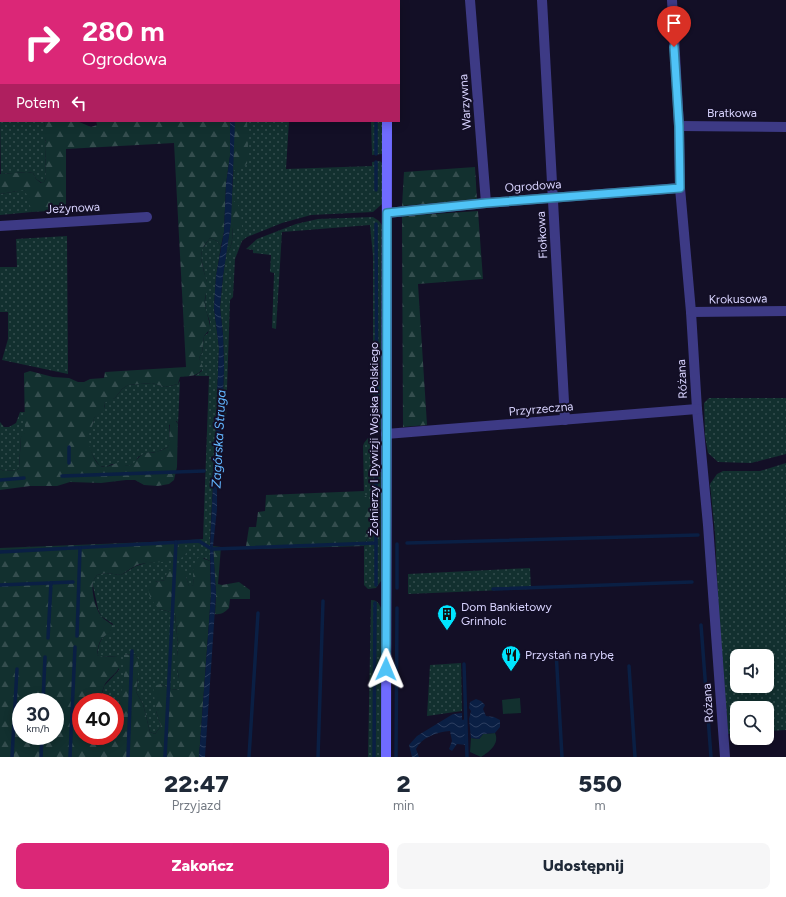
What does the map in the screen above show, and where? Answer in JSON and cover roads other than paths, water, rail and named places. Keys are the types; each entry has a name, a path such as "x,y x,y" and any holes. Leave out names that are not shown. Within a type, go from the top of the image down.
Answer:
{"street":[{"name":"Warzywna","path":"470,0 486,203"},
{"name":"Fiołkowa","path":"542,0 565,420"},
{"name":"Różana","path":"672,0 679,126 680,188 692,312 697,409 708,525 725,757"},
{"name":"Żołnierzy I Dywizji Wojska Polskiego","path":"386,757 387,122"},
{"name":"Bratkowa","path":"679,126 786,127"},
{"name":"Ogrodowa","path":"387,213 486,203 680,188"},
{"name":"Jeżynowa","path":"0,226 147,217"},
{"name":"Krokusowa","path":"692,312 786,311"},
{"name":"Przyrzeczna","path":"386,434 697,409"}],"water":[{"name":"Zagórska Struga","path":"230,122 235,122 231,222 220,307 223,335 224,424 220,435 218,451 220,469 217,481 217,509 213,546 216,594 205,757 199,757 211,595 210,548 213,484 216,466 214,450 215,435 218,423 217,397 219,348 214,308 216,276 224,232 226,184 230,156"},
{"path":"476,699 485,705 483,709 486,716 494,717 500,720 500,727 495,733 483,734 479,739 471,738 469,719 471,711 469,708 470,702"},
{"path":"462,713 462,720 466,719 466,745 457,744 452,751 449,749 452,741 450,731 440,733 430,736 422,741 416,749 419,757 412,757 409,745 417,736 453,714"}],"waterway":[{"path":"376,122 376,154"},
{"path":"376,162 376,190"},
{"path":"376,224 377,426"},
{"path":"376,439 376,585"},
{"path":"69,447 69,463"},
{"name":"Zagórska Struga","path":"62,476 204,471"},
{"path":"0,480 24,478"},
{"path":"407,543 698,535"},
{"path":"0,552 199,541 210,548"},
{"path":"165,757 176,542"},
{"path":"213,549 376,543"},
{"path":"397,544 397,588"},
{"path":"77,636 80,548"},
{"path":"0,585 73,582"},
{"path":"493,589 692,582"},
{"path":"48,638 51,583"},
{"path":"318,757 323,601"},
{"path":"374,757 375,603"},
{"path":"396,757 397,608"},
{"path":"249,757 258,613"},
{"path":"701,625 711,757"},
{"path":"70,757 75,647"},
{"path":"128,757 132,651"},
{"path":"556,651 562,757"},
{"path":"43,693 45,657"},
{"path":"464,664 467,757"},
{"path":"629,666 635,757"},
{"path":"12,757 17,669"},
{"path":"41,757 42,745"}],"place":[{"name":"Dom Bankietowy Grinholc","path":"447,631"},
{"name":"Przystań na rybę","path":"511,672"}]}
